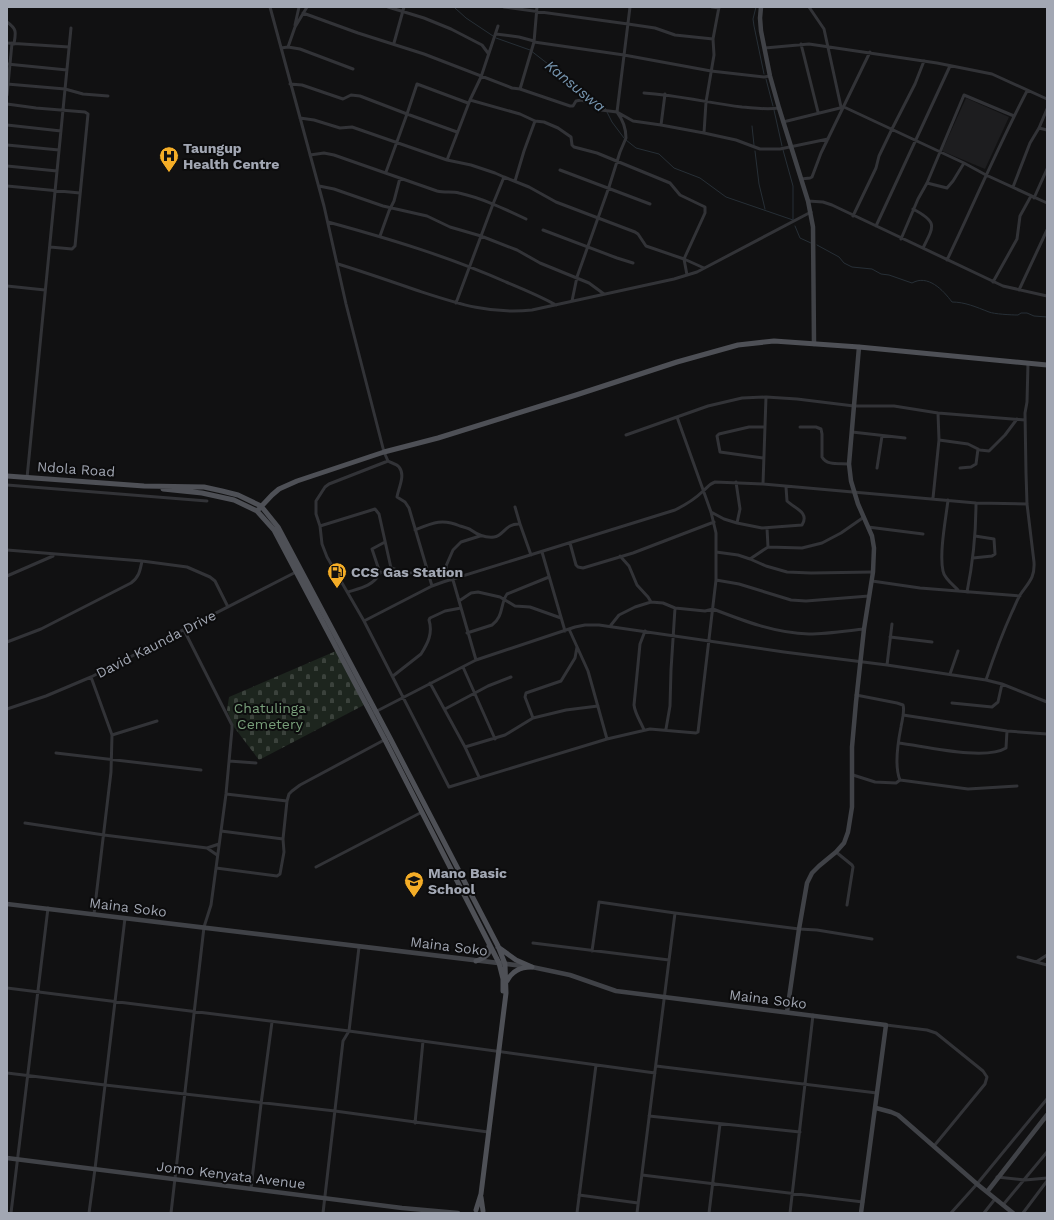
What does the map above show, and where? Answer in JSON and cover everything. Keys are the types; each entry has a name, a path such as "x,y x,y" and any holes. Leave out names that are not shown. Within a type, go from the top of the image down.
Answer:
{"main road":[{"path":"505,1003 503,980 499,963 422,812 374,713 298,570 274,530 259,509 272,495 288,485 384,452 438,438 677,362 738,345 774,341 859,347 1047,365"},
{"name":"Ndola Road","path":"7,476 144,486 202,493 226,497 259,509"},
{"path":"387,739 426,808 498,946 505,964 507,982 505,1003 481,1194 475,1212"},
{"path":"476,960 483,958 488,954 490,950 489,946"},
{"path":"498,946 516,960 532,967"},
{"path":"507,982 509,977 517,970 532,967"},
{"path":"475,1212 480,1210 484,1212 481,1194"}],"street":[{"path":"270,7 319,186 346,304 384,452 388,461 401,469 402,474 398,497 405,502 409,508 432,586"},
{"path":"288,47 295,27 299,7"},
{"path":"295,27 307,7"},
{"path":"388,7 424,18 451,29 482,45 488,53"},
{"path":"394,44 404,7"},
{"path":"504,7 656,28 675,35 713,39"},
{"path":"520,89 534,42 537,7"},
{"path":"572,301 577,277 609,187 616,161 626,138 624,123 617,112 630,7"},
{"path":"704,133 706,102 714,55 713,39 719,8 712,7"},
{"path":"761,7 760,18 770,76 811,212 814,237 814,344"},
{"path":"809,7 824,29 842,107"},
{"path":"303,13 394,44 512,88 520,89 572,106 577,100 581,100 592,103 607,111 617,112 633,121 736,140 760,149 780,149 828,139"},
{"path":"7,22 16,32 8,64 7,95"},
{"path":"447,160 469,101 481,76 498,26"},
{"path":"28,478 70,28"},
{"path":"495,36 519,37 534,42 711,71 764,77 770,76"},
{"path":"7,42 69,47"},
{"path":"765,48 801,44 870,52 924,61 992,74 1047,99"},
{"path":"801,44 818,112"},
{"path":"281,48 288,47 300,49 353,69"},
{"path":"801,179 811,178 842,107 870,52"},
{"path":"853,216 876,168 892,129 915,84 924,61"},
{"path":"8,64 67,70"},
{"path":"876,226 950,66"},
{"path":"7,84 65,89 108,96"},
{"path":"290,84 302,85 343,99 351,95 360,96 457,132"},
{"path":"386,172 417,84 469,101 520,114 535,121 544,122 571,137 572,145 574,147 597,153 670,183 680,195 705,208 705,213 684,259 686,275"},
{"path":"947,260 1027,91"},
{"path":"644,93 664,94 763,110 779,108"},
{"path":"661,125 664,94"},
{"path":"901,239 913,209 927,183 964,95 1014,116"},
{"path":"7,104 85,112 88,114 74,248 50,246"},
{"path":"784,122 842,107 964,163 1047,204"},
{"path":"1013,187 1030,143 1047,110"},
{"path":"300,118 314,120 340,128 352,127 447,160 470,165 515,181 547,198 635,232 646,246 684,259 704,268"},
{"path":"624,123 626,119 630,119"},
{"path":"515,181 535,121"},
{"path":"7,125 61,131"},
{"path":"1039,128 1047,130"},
{"path":"7,145 59,150"},
{"path":"310,155 324,153 334,155 437,191 458,192 492,204 526,219"},
{"path":"927,183 947,188 964,163"},
{"path":"7,166 57,171"},
{"path":"993,282 1017,239 1020,216 1033,197 1047,169"},
{"path":"560,170 609,187 650,204"},
{"path":"456,303 492,204 504,177"},
{"path":"380,236 394,201 400,178"},
{"path":"7,186 80,193"},
{"path":"319,186 357,196 376,204 427,216 450,227 481,236 517,250 540,263 577,277 589,283 604,294"},
{"path":"808,201 827,204 993,282 1006,287 1047,296"},
{"path":"913,209 923,214 932,223 931,231 923,248"},
{"path":"338,264 456,303 509,312 532,310 674,279 686,275 704,268 811,212"},
{"path":"328,222 429,251 470,266 544,298 556,305"},
{"path":"543,230 633,263"},
{"path":"1018,290 1047,230"},
{"path":"7,286 45,290"},
{"path":"787,1012 799,929 808,883 812,873 844,843 848,832 852,807 852,747 856,695 864,629 872,581 874,544 851,481 849,464 859,347"},
{"path":"986,680 997,646 1020,596 1032,580 1034,571 1027,504 1024,413 1027,402 1028,363"},
{"path":"626,435 708,406 742,398 797,399 854,406 894,406 938,413 1025,420"},
{"path":"763,484 766,398"},
{"path":"933,498 939,440 938,413"},
{"path":"388,461 329,484 325,487 316,501 316,514 320,526 322,544 327,557 364,621 449,787 607,739 644,730 666,729 698,732 710,641 716,580 716,533 704,491 677,417"},
{"path":"939,440 968,444 978,449 989,451 1012,427 1017,419"},
{"path":"763,458 720,452 717,436 719,434 744,428 765,427"},
{"path":"800,427 816,427 821,429 823,460 831,463 849,464"},
{"path":"852,432 905,438"},
{"path":"877,468 882,436"},
{"path":"960,468 971,467 976,464 978,449"},
{"path":"364,621 432,586 570,544 674,510 686,505 708,486 715,482 763,484 976,503 1027,504"},
{"path":"736,482 740,510 737,523"},
{"path":"7,485 207,501"},
{"path":"138,486 138,495"},
{"path":"711,512 724,519 737,523 767,528 784,525 799,526 804,523 802,512 787,501 786,487"},
{"path":"948,500 943,545 943,570 946,577 958,591"},
{"path":"967,592 973,558 976,503"},
{"path":"516,507 520,524 531,555"},
{"path":"320,526 374,509 379,514 391,568"},
{"path":"750,558 768,547 812,547 834,537 864,517"},
{"path":"415,530 439,521 445,521 466,528 480,536"},
{"path":"570,544 578,567 583,568 675,538 714,522"},
{"path":"476,660 459,601 446,566 453,550 461,542 480,536 496,536 506,528 515,524 520,524"},
{"path":"867,527 923,534"},
{"path":"767,528 768,547"},
{"path":"973,558 992,556 995,554 994,538 975,536"},
{"path":"380,573 372,549 385,542"},
{"path":"7,550 187,566 210,577 219,587 228,606"},
{"path":"542,552 565,631"},
{"path":"716,552 738,555 750,558 776,569 801,573 873,572"},
{"path":"7,576 55,555"},
{"path":"620,556 629,566 637,585 651,602"},
{"path":"7,642 41,629 131,583 137,579 142,561"},
{"path":"348,592 366,586 376,580 380,573 391,568 407,573 428,572"},
{"name":"David Kaunda Drive","path":"7,709 46,696 91,677 298,570"},
{"path":"467,632 495,623 501,615 504,599 508,594 549,577"},
{"path":"716,580 739,584 791,600 806,601 870,596"},
{"path":"872,581 920,588 1020,596"},
{"path":"459,601 474,592 504,599 515,606 530,607 561,618"},
{"path":"611,625 619,615 635,607 651,602 663,603 675,608 701,611 713,609 765,628 782,631 809,634 864,629"},
{"path":"393,676 421,654 430,635 430,618 445,611 461,608"},
{"path":"666,729 670,706 675,608"},
{"path":"887,665 892,624"},
{"path":"374,713 476,660 585,625 611,625 674,636 950,674 1002,684 1047,702"},
{"path":"569,629 588,671 607,739"},
{"path":"171,1213 204,927 211,905 232,737 232,725 184,630"},
{"path":"644,730 634,705 640,644 645,631"},
{"path":"890,637 932,642"},
{"path":"533,718 526,693 561,681 575,658 577,646"},
{"path":"950,674 958,651"},
{"path":"463,667 495,739"},
{"path":"91,677 112,735 112,761 94,914"},
{"path":"445,709 488,686 511,677"},
{"path":"430,683 465,747 479,777"},
{"path":"952,703 992,706 998,702 1002,684"},
{"path":"856,695 900,704 904,708 897,772 900,780"},
{"path":"465,747 495,739 511,732 533,718 566,710 598,706"},
{"path":"903,715 1008,731 1047,734"},
{"path":"112,735 157,721"},
{"path":"899,743 963,752 990,753 1006,748 1008,731"},
{"path":"216,868 277,876 280,874 289,794 292,790 387,739"},
{"path":"56,753 112,761 201,770"},
{"path":"229,761 256,763"},
{"path":"853,775 875,782 896,783 900,780 968,789 1017,786"},
{"path":"226,794 288,801"},
{"path":"316,867 422,812 426,808"},
{"path":"25,823 207,848 219,844"},
{"path":"221,831 283,839"},
{"path":"207,848 217,856"},
{"path":"836,852 852,865 847,905"},
{"path":"592,951 599,902 675,914 817,930 872,939"},
{"name":"Maina Soko","path":"7,904 532,967 570,975 616,991 886,1025"},
{"path":"11,1213 48,908"},
{"path":"637,1213 675,914"},
{"path":"89,1213 125,918"},
{"path":"534,943 669,960"},
{"path":"323,1213 326,1198 343,1041 349,1031 359,947"},
{"path":"1036,962 1047,955"},
{"path":"1018,958 1047,965"},
{"path":"7,988 349,1031 655,1073"},
{"path":"790,1213 813,1015"},
{"path":"251,1188 272,1022"},
{"path":"861,1213 886,1025 927,1030 936,1033 986,1074 987,1079 985,1084 934,1146"},
{"path":"415,1123 423,1041"},
{"path":"577,1213 596,1064"},
{"path":"656,1066 877,1093"},
{"path":"7,1073 261,1104 335,1111 488,1132"},
{"path":"950,1213 977,1184 1047,1099"},
{"path":"876,1108 891,1112 898,1116 1011,1212"},
{"path":"987,1192 997,1177 1047,1115"},
{"path":"649,1116 800,1132"},
{"path":"709,1213 720,1124"},
{"path":"1003,1205 1047,1152"},
{"name":"Jomo Kenyata Avenue","path":"7,1158 251,1188 402,1210 458,1213"},
{"path":"642,1175 863,1202"},
{"path":"997,1177 1024,1180 1047,1178"},
{"path":"1023,1213 1047,1181"},
{"path":"579,1195 638,1203"},
{"path":"984,1213 995,1198"}],"shaded area":[{"path":"966,98 1009,117 985,169 942,151"}],"green space":[{"name":"Chatulinga Cemetery","path":"336,651 364,705 259,760 234,727 227,710 229,697"}],"waterway":[{"path":"756,7 753,19 764,74"},
{"name":"Kansuswa","path":"455,8 466,18 493,36"},
{"name":"Kansuswa","path":"496,38 530,50 606,109"},
{"path":"766,79 773,106"},
{"path":"774,110 782,146"},
{"name":"Kansuswa","path":"607,112 612,122 624,138"},
{"path":"752,126 754,145"},
{"name":"Kansuswa","path":"626,140 636,148 659,154 674,168 700,178 726,197 793,220 793,186 783,150"},
{"path":"755,151 759,184 765,209"},
{"name":"Kansuswa","path":"795,226 800,238 811,243"},
{"name":"Kansuswa","path":"817,245 839,257 844,263 852,267 872,269 881,274 889,275 912,283 924,280 929,282 940,288 952,302 966,304 989,312 1007,315 1027,313 1034,316 1047,317"}],"place":[{"name":"Taungup Health Centre","path":"169,173"},
{"name":"CCS Gas Station","path":"337,589"},
{"name":"Mano Basic School","path":"414,898"}]}
